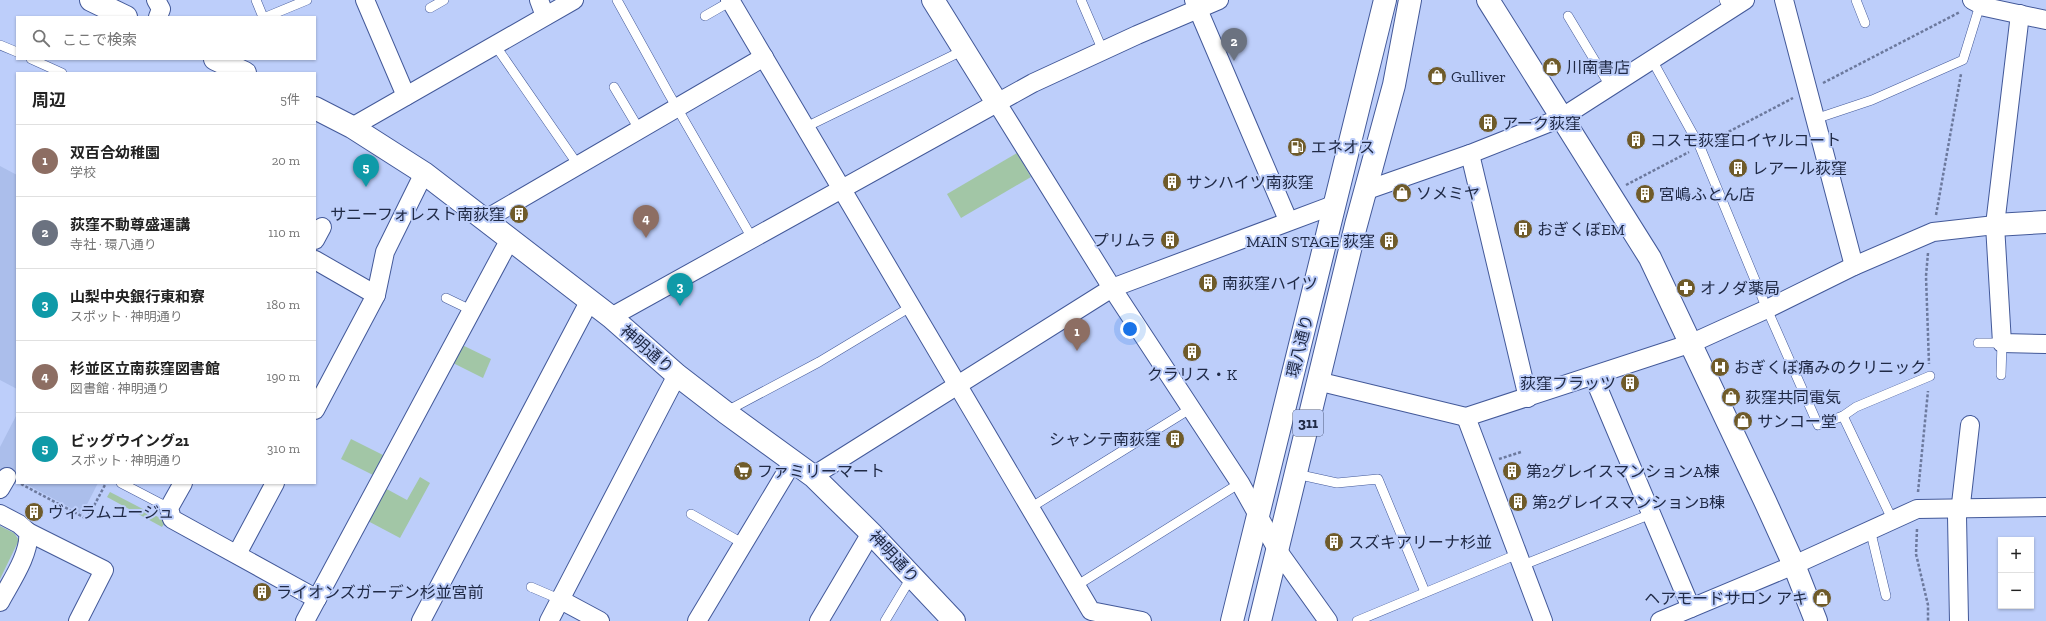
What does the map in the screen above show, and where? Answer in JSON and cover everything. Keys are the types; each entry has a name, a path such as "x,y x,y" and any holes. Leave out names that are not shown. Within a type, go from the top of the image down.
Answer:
{"street":[{"path":"91,0 124,16"},
{"path":"156,0 160,9 158,16"},
{"path":"365,0 406,96"},
{"path":"352,127 495,45 542,8 574,0"},
{"path":"932,0 1112,288 1240,483 1278,551 1328,621"},
{"path":"611,317 842,188 1033,84 1196,5 1219,0"},
{"name":"環八通り","path":"1232,621 1336,204 1385,0"},
{"name":"環八通り","path":"1260,621 1278,551 1317,381 1394,85 1410,0"},
{"path":"1488,0 1650,258 1692,343 1794,565 1816,621"},
{"path":"1367,190 1470,154 1561,118 1652,60 1726,4 1745,0"},
{"path":"1784,0 1854,266"},
{"path":"731,1 959,385 1076,586 1085,616 1130,620"},
{"path":"1976,2 1985,7 2046,20"},
{"path":"1196,5 1288,220"},
{"path":"2020,14 1996,225 2002,343 2046,344"},
{"path":"486,219 764,57"},
{"path":"217,60 243,72"},
{"name":"神明通り","path":"316,109 352,127 424,173 486,219 589,302 611,317 677,375 724,412 813,476 871,533 954,621"},
{"path":"1470,154 1528,398"},
{"path":"316,408 376,295 385,252 424,173"},
{"path":"813,476 1112,288 1288,220 1336,204"},
{"path":"1317,381 1466,417 1528,398 1692,343 1767,309 1854,266 1932,232 1996,225 2046,222"},
{"path":"305,621 510,239"},
{"path":"316,261 376,295"},
{"path":"421,621 589,302"},
{"path":"548,621 677,375"},
{"path":"1592,376 1691,608"},
{"path":"1466,417 1543,621"},
{"path":"1959,621 1957,516 1960,509 1970,425"},
{"path":"697,621 793,461"},
{"path":"182,484 169,508 172,519 316,599"},
{"path":"237,554 274,484"},
{"path":"1669,619 1691,608 1794,565 1870,529 1917,509 2046,507"},
{"path":"0,514 19,524 28,532 104,570 78,621"},
{"path":"0,602 20,564 29,540 28,532"},
{"path":"819,621 871,533"},
{"path":"559,599 600,621"}],"lane":[{"path":"256,0 263,16"},
{"path":"268,16 307,0"},
{"path":"430,8 444,0"},
{"path":"617,0 752,238"},
{"path":"1081,0 1103,51"},
{"path":"1856,0 1864,23"},
{"path":"705,16 731,1"},
{"path":"1815,119 1872,100 1963,60 1976,2"},
{"path":"1568,16 1610,86"},
{"path":"0,45 16,52"},
{"path":"495,45 578,165"},
{"path":"806,127 964,50"},
{"path":"33,60 60,72"},
{"path":"1652,60 1700,147 1767,309 1818,425 1843,416 1856,407 1930,376"},
{"path":"614,87 639,129"},
{"path":"446,298 471,310"},
{"path":"724,412 818,362 912,306"},
{"path":"1978,343 2002,343 2001,375"},
{"path":"1030,508 1190,409"},
{"path":"1843,416 1892,519"},
{"path":"1296,474 1337,483 1378,479 1425,592"},
{"path":"1076,586 1240,483"},
{"path":"122,484 169,508"},
{"path":"691,514 744,544"},
{"path":"1357,621 1425,592 1651,514"},
{"path":"1870,529 1886,596"},
{"path":"885,621 912,576"},
{"path":"531,587 559,599"}],"path":[{"path":"1623,187 1976,2"},
{"path":"1928,621 1928,605 1916,554 1917,509 1930,376 1926,258 1963,60"},
{"path":"1493,462 1521,452"},
{"path":"9,483 87,519 105,484"}],"shaded area":[{"path":"0,166 16,174 16,388 0,380"},
{"path":"16,416 16,479 0,471 0,447"},
{"path":"26,484 97,484 82,514"}],"green space":[{"path":"1017,153 1031,177 961,218 947,194"},
{"path":"458,343 491,359 483,378 449,361"},
{"path":"351,439 385,456 375,476 341,459"},
{"path":"420,477 430,483 400,538 366,520 383,487 407,500"},
{"path":"110,492 166,521 162,527 107,497"},
{"path":"0,526 14,533 19,540 0,579"}],"place":[{"name":"荻窪不動尊盛運講","path":"1234,61"},
{"name":"川南書店","path":"1552,67"},
{"name":"Gulliver","path":"1437,76"},
{"name":"アーク荻窪","path":"1488,123"},
{"name":"コスモ荻窪ロイヤルコート","path":"1636,140"},
{"name":"エネオス","path":"1297,147"},
{"name":"レアール荻窪","path":"1738,168"},
{"name":"サンハイツ南荻窪","path":"1172,182"},
{"name":"ビッグウイング21","path":"366,187"},
{"name":"ソメミヤ","path":"1402,193"},
{"name":"宮嶋ふとん店","path":"1645,194"},
{"name":"サニーフォレスト南荻窪","path":"519,214"},
{"name":"おぎくぼEM","path":"1523,229"},
{"name":"杉並区立南荻窪図書館","path":"646,238"},
{"name":"プリムラ","path":"1170,240"},
{"name":"MAIN STAGE 荻窪","path":"1389,241"},
{"name":"南荻窪ハイツ","path":"1208,283"},
{"name":"オノダ薬局","path":"1686,288"},
{"name":"山梨中央銀行東和寮","path":"680,306"},
{"name":"双百合幼稚園","path":"1077,351"},
{"name":"クラリス・K","path":"1192,352"},
{"name":"おぎくぼ痛みのクリニック","path":"1720,367"},
{"name":"荻窪フラッツ","path":"1630,383"},
{"name":"荻窪共同電気","path":"1731,397"},
{"name":"サンコー堂","path":"1743,421"},
{"name":"シャンテ南荻窪","path":"1175,439"},
{"name":"ファミリーマート","path":"743,471"},
{"name":"第2グレイスマンションA棟","path":"1512,471"},
{"name":"第2グレイスマンションB棟","path":"1518,502"},
{"name":"ヴィラムユージュ","path":"34,512"},
{"name":"スズキアリーナ杉並","path":"1334,542"},
{"name":"ライオンズガーデン杉並宮前","path":"262,592"},
{"name":"ヘアモードサロン アキ","path":"1822,598"}]}
